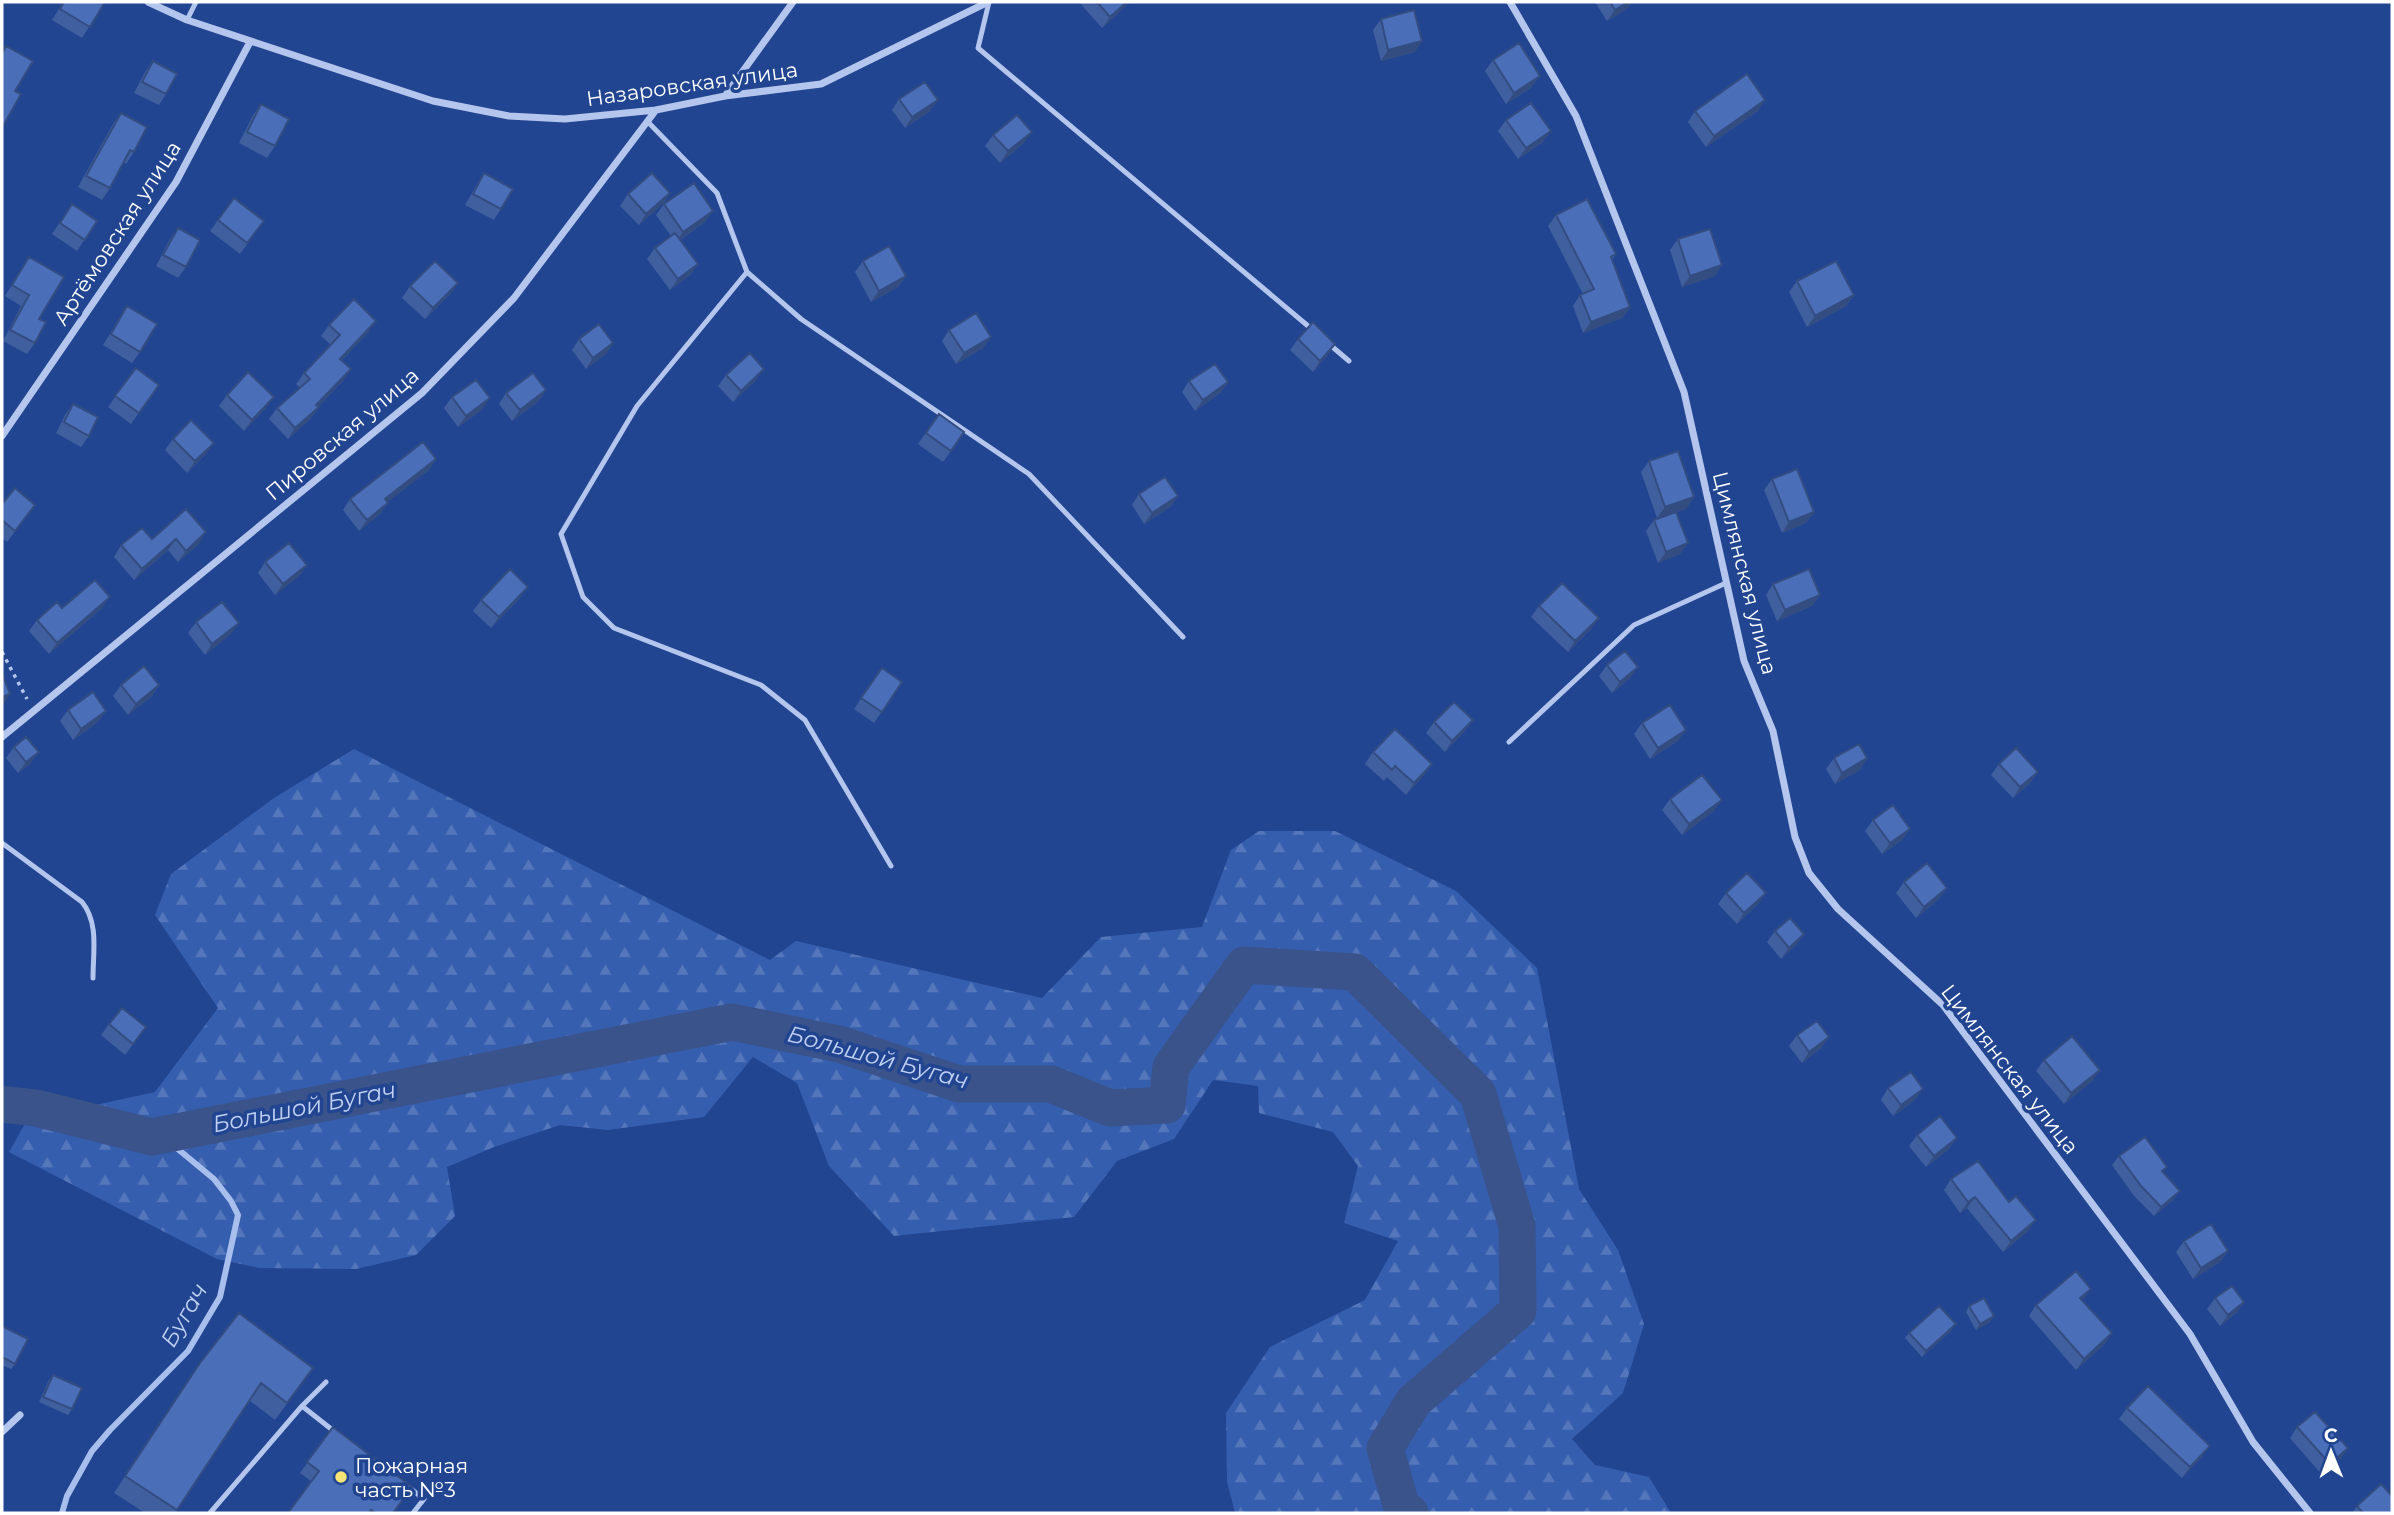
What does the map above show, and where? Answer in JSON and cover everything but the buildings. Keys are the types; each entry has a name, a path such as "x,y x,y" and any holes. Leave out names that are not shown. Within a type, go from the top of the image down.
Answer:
{"street":[{"name":"Назаровская улица","path":"148,2 187,20 250,42 433,101 509,116 565,118 656,110 725,96 821,84 988,2"},
{"path":"725,96 793,2"},
{"name":"Цимлянская улица","path":"1510,2 1576,116 1684,392 1744,661 1773,731 1795,837 1809,873 1838,909 1943,1005 2190,1334 2253,1441 2310,1513"},
{"name":"Артёмовская улица","path":"2,436 176,182 250,42"},
{"name":"Пировская улица","path":"2,737 422,393 514,298 656,110"},
{"path":"2,1432 20,1415"}],"lane":[{"path":"187,20 196,2"},
{"path":"988,2 978,47 1318,334"},
{"path":"647,121 717,193 747,272 801,319 1029,474 1183,637"},
{"path":"747,272 637,406 561,534 583,597 614,628 761,685 805,720 891,866"},
{"path":"1328,343 1349,361"},
{"path":"1509,742 1634,625 1726,583"},
{"path":"2,843 82,902 90,912 93,924 93,978"},
{"path":"210,1513 326,1382"},
{"path":"302,1406 346,1440"},
{"path":"402,1482 424,1499 413,1513"}],"path":[{"path":"2,652 34,712"}],"green space":[{"path":"354,749 770,960 796,941 1042,998 1101,937 1202,927 1231,850 1259,831 1335,831 1456,891 1537,968 1579,1189 1618,1250 1644,1324 1623,1393 1572,1439 1595,1465 1649,1477 1671,1513 1235,1513 1227,1481 1226,1413 1270,1347 1365,1300 1398,1241 1344,1223 1358,1166 1333,1132 1259,1113 1258,1086 1213,1080 1174,1139 1117,1161 1074,1217 894,1236 829,1166 797,1083 753,1057 704,1117 608,1130 560,1125 494,1147 447,1167 455,1216 416,1255 356,1269 259,1268 217,1259 9,1152 27,1120 155,1092 218,1008 155,915 171,874 274,798"}],"waterway":[{"name":"Большой Бугач","path":"2,1104 36,1108 152,1137 732,1022 839,1044 959,1084 1051,1084 1110,1108 1167,1105 1171,1067 1244,965 1355,972 1478,1094 1517,1226 1518,1311 1414,1401 1385,1448 1401,1505 1410,1513"},
{"name":"Бугач","path":"62,1513 67,1496 92,1451 188,1351 220,1297 238,1215 214,1179 173,1145 162,1138 152,1137"}],"place":[{"name":"Пожарная часть №3","path":"341,1477"}]}
